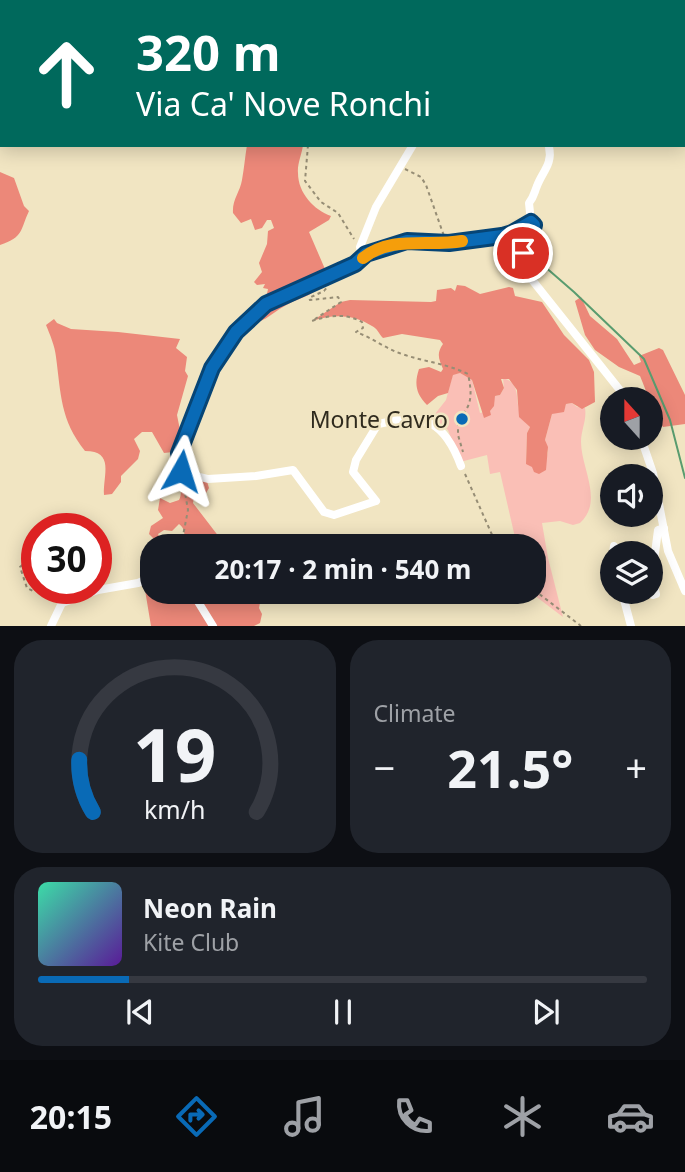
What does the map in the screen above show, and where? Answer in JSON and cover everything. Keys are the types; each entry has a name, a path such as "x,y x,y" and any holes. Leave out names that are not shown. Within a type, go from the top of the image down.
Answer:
{"street":[{"path":"412,147 376,207 363,252 355,264 266,304 236,332 212,368 179,453 181,471 208,479 293,470 324,512 334,515 376,500 353,472 356,460 378,424 400,419 435,425 453,442 460,463"},
{"path":"549,147 548,165 529,203 531,222 534,225 533,234 521,262 525,271 617,387"},
{"path":"363,252 407,241 449,243 512,233 531,222"},
{"path":"645,450 653,473 668,551 685,591"},
{"path":"656,541 659,530 664,528"},
{"path":"112,588 140,582"},
{"path":"51,626 62,604"},
{"path":"199,604 213,626"},
{"path":"625,604 631,626"}],"path":[{"path":"307,147 305,181 321,202 338,213 363,252"},
{"path":"401,167 421,177 449,243"},
{"path":"330,275 324,291 309,298 338,298 341,302 313,321 329,315 354,318 362,322 363,328 356,332 374,338 402,354 435,361 468,374 472,397 464,414 458,419 463,457 460,463 492,534"},
{"path":"181,471 188,510 183,534"},
{"path":"546,599 581,626"}],"shaded area":[{"path":"247,147 303,147 298,170 301,187 313,205 331,216 309,232 328,276 323,283 313,292 264,320 249,324 245,315 260,305 267,294 268,289 263,288 265,284 257,285 254,282 262,272 259,263 267,244 268,231 274,228 271,220 267,220 262,228 255,230 251,219 241,223 233,213"},
{"path":"0,172 14,178 24,206 29,211 17,236 0,245"},
{"path":"457,285 480,294 509,287 513,288 515,296 542,302 564,335 589,360 594,372 595,402 582,409 572,403 566,404 564,412 552,414 545,440 548,447 546,470 539,474 526,464 527,433 530,427 519,417 517,390 509,379 501,379 504,388 500,395 495,396 491,415 484,418 472,380 460,373 453,375 448,393 438,396 427,405 418,393 417,374 419,369 429,367 441,372 443,369 439,351 443,344 440,340 402,334 383,338 374,327 350,317 335,316 312,321 341,302 431,302 436,301 437,290 451,288 455,291"},
{"path":"581,297 590,316 617,339 634,365 641,362 639,356 659,348 663,350 685,395 685,424 663,427 663,387 644,387 640,376 619,367 595,350 585,335 575,301"},
{"path":"54,319 71,329 180,339 176,348 187,357 185,371 188,376 177,415 181,435 173,452 164,453 152,432 142,432 134,439 140,451 138,459 121,476 121,482 112,494 104,495 104,460 94,452 85,451 66,417 55,349 46,325"},
{"path":"460,373 472,380 480,413 490,411 495,396 500,395 504,388 503,378 513,384 521,415 530,427 527,433 526,464 545,464 548,452 545,440 552,414 562,411 566,404 572,403 585,408 581,442 591,495 587,514 580,523 542,523 544,534 514,534 500,472 490,474 487,455 460,462 448,430 438,422 435,414 446,400 453,374"},
{"path":"182,473 198,481 206,478 209,488 206,493 194,498 193,503 217,534 184,534 179,524 172,531 149,534 151,526 163,518 158,510 160,498 170,503 179,500"},
{"path":"546,546 548,558 563,617 546,604"},
{"path":"147,604 260,604 262,614 260,623 254,626 151,626"}],"waterway":[{"path":"536,259 644,359 670,420 685,478"}],"slow traffic":[{"path":"363,258 383,247 407,241 462,241"}],"place":[{"name":"Monte Cavro","path":"462,419"}],"route":[{"path":"181,471 179,453 212,368 236,332 266,304 355,264 366,254 407,241 449,243 502,236 531,222 534,225 533,234 523,253"}]}
